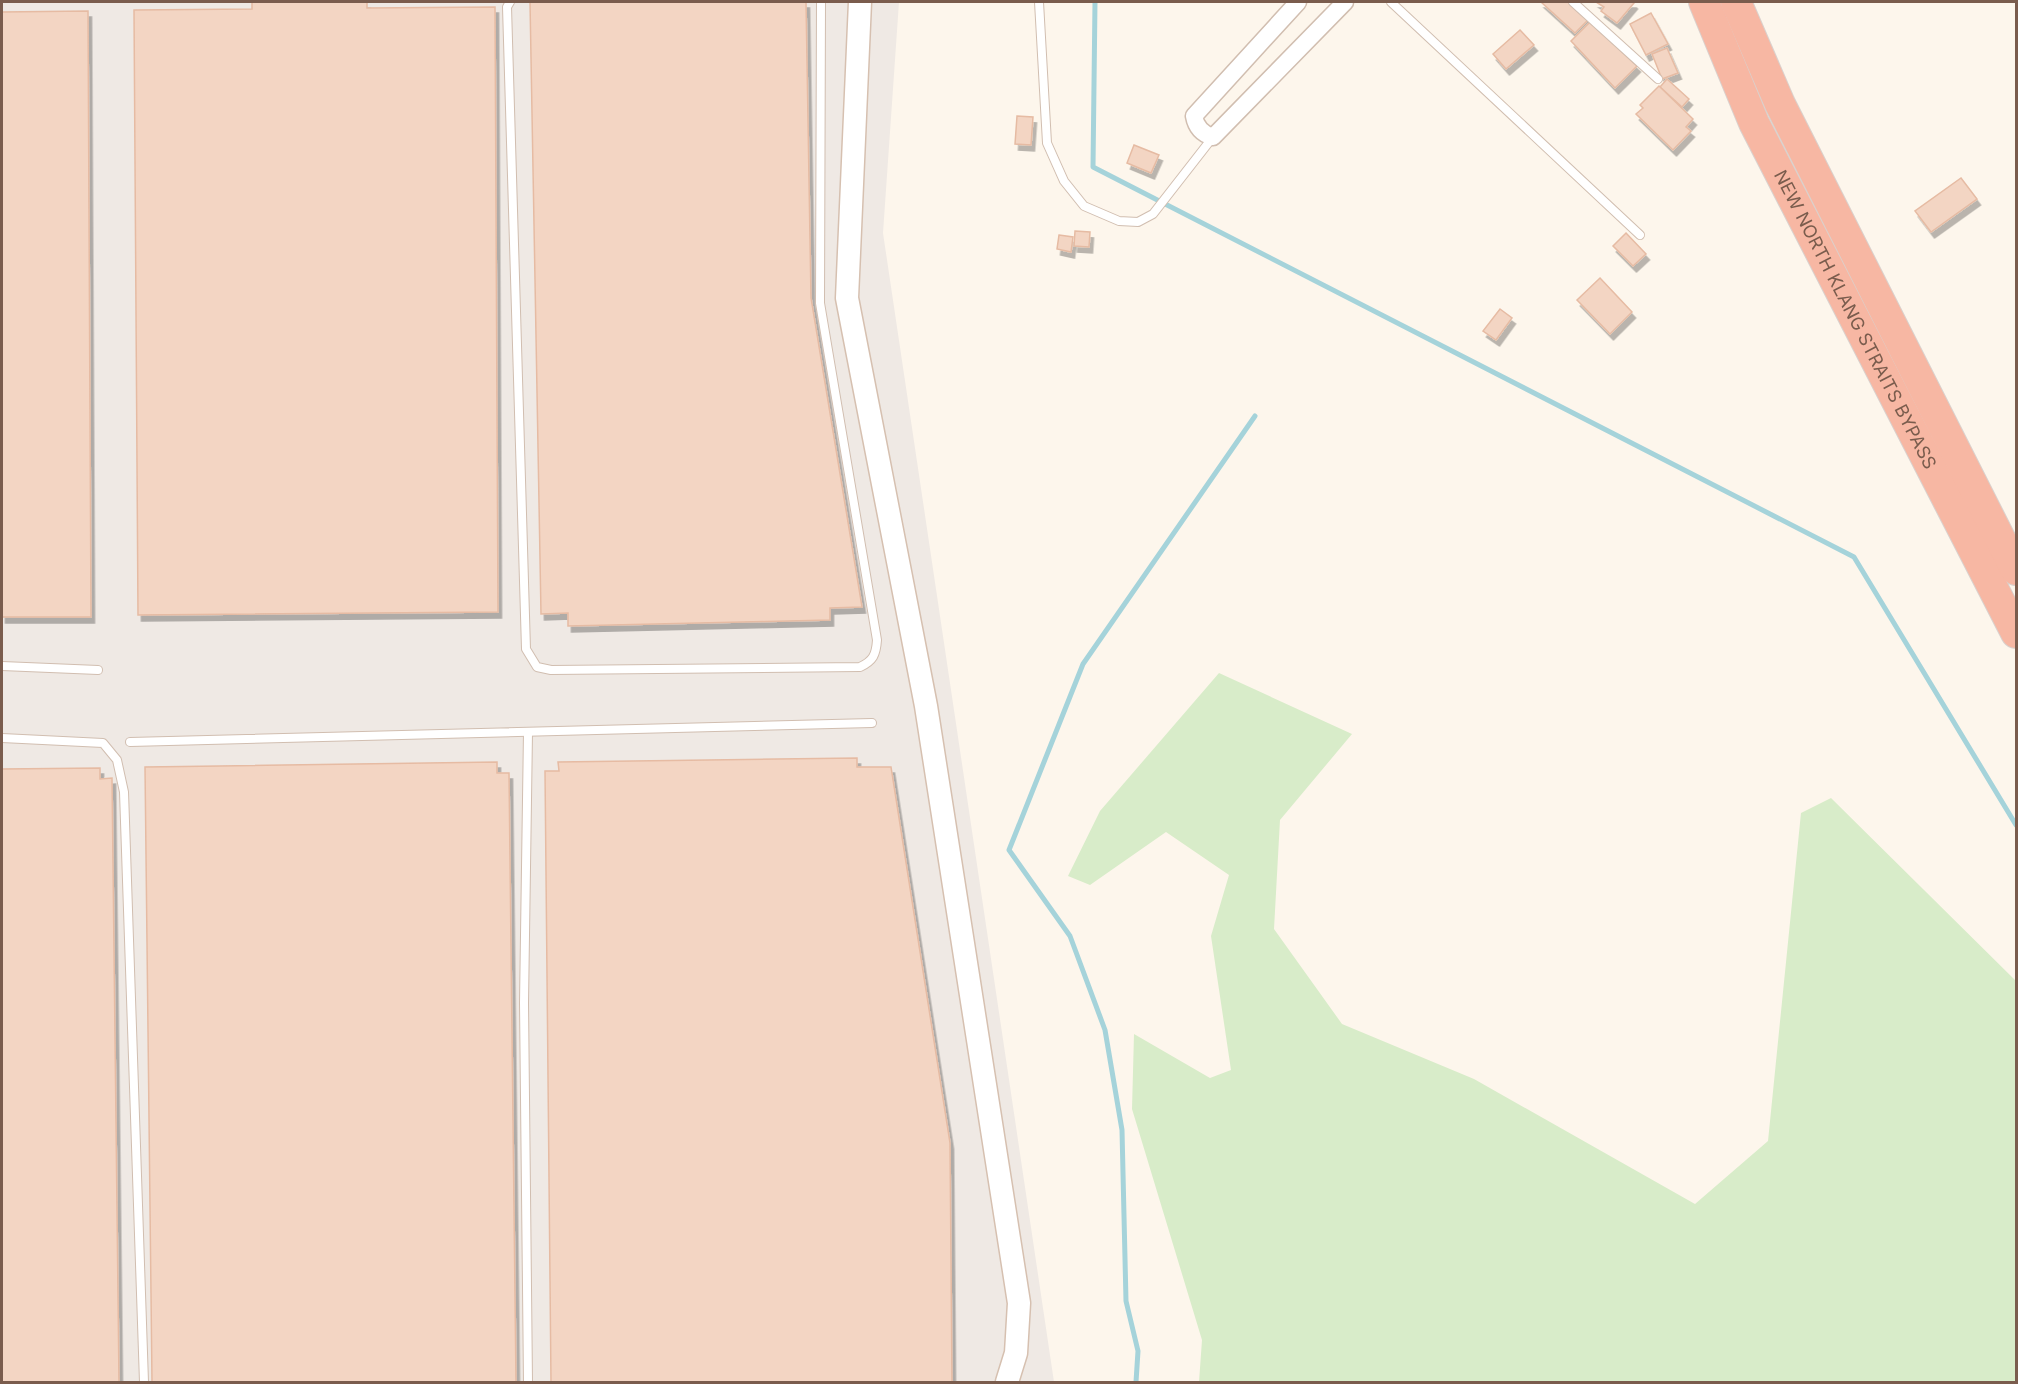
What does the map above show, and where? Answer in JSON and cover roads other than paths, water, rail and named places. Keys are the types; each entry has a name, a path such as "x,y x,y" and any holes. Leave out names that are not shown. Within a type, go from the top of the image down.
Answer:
{"highway":[{"name":"NEW NORTH KLANG STRAITS BYPASS","path":"1704,2 1754,123 2016,633"},
{"name":"NEW NORTH KLANG STRAITS BYPASS","path":"1736,2 1779,105 2016,570"}],"street":[{"path":"860,2 847,298 926,706 1019,1304 1016,1353 1007,1383"},
{"path":"1298,2 1194,116 1195,125 1213,137 1345,2"}],"lane":[{"path":"510,2 507,7 526,649 537,667 551,670 860,667 871,662 876,652 877,640 820,303 821,2"},
{"path":"1040,2 1047,142 1064,181 1084,206 1119,221 1138,222 1153,214 1213,137"},
{"path":"1391,2 1640,236"},
{"path":"1573,2 1658,80"},
{"path":"2,666 98,670"},
{"path":"130,742 872,723"},
{"path":"528,732 525,1003 528,1383"},
{"path":"2,738 103,743 117,760 122,781 144,1383"}],"waterway":[{"path":"1095,2 1093,167 1854,557 2016,825"},
{"path":"1136,1382 1138,1351 1126,1301 1122,1130 1105,1030 1070,936 1009,850 1083,664 1255,416"}]}
